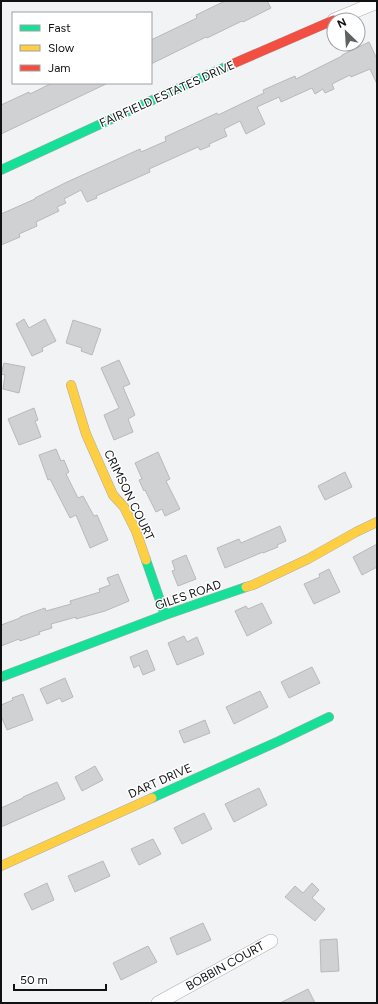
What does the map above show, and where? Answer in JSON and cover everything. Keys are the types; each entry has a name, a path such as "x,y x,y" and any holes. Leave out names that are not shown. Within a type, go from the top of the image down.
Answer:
{"street":[{"name":"FAIRFIELD ESTATES DRIVE","path":"353,12 377,2"},
{"name":"FAIRFIELD ESTATES DRIVE","path":"1,170 196,80 326,23"},
{"name":"CRIMSON COURT","path":"71,385 86,434 113,495 124,507 136,531 165,615"},
{"name":"GILES ROAD","path":"1,677 165,615 253,585 308,559 377,522"},
{"name":"DART DRIVE","path":"1,866 329,717"},
{"name":"BOBBIN COURT","path":"158,1003 271,941"}],"building":[{"path":"225,1 267,1 271,8 152,64 152,40 197,18 196,15"},
{"path":"369,42 377,59 377,84 370,69 351,77 350,75 332,84 334,89 325,93 323,89 315,94 312,88 281,102 279,97 257,107 265,124 246,134 240,121 224,129 227,136 209,144 210,146 200,150 198,147 149,169 150,172 96,196 97,198 87,202 81,190 64,199 66,203 57,207 59,211 36,222 37,226 19,234 20,237 1,245 1,214 140,149 141,152 166,141 165,137 217,113 218,115 264,93 263,90 295,76 296,79 348,52 366,52 366,43"},
{"path":"50,84 106,84 1,134 1,105 29,92 30,94"},
{"path":"24,319 29,328 45,319 56,341 42,348 43,351 32,356 16,324"},
{"path":"73,320 101,329 92,355 81,351 82,348 66,343"},
{"path":"119,360 130,384 123,387 135,415 128,419 133,432 114,440 104,415 119,408 101,368"},
{"path":"4,363 25,367 19,393 3,389 5,375 1,374"},
{"path":"34,408 38,420 35,421 41,437 19,445 8,419"},
{"path":"56,449 61,461 64,460 69,472 66,474 78,498 83,496 94,516 97,515 108,540 90,548 76,515 70,518 50,479 48,480 39,455"},
{"path":"158,452 170,479 166,481 180,509 165,516 162,509 156,512 145,490 144,491 139,480 142,479 135,463"},
{"path":"345,472 352,487 325,500 318,486"},
{"path":"280,526 286,541 277,545 278,547 225,568 217,548 239,539 241,543"},
{"path":"377,544 377,567 362,575 353,557"},
{"path":"186,555 196,579 178,586 172,571 175,570 172,561"},
{"path":"329,569 340,592 314,604 304,584 320,577 319,574"},
{"path":"118,574 129,601 105,611 51,624 52,628 39,632 40,634 20,641 19,639 1,646 1,625 45,608 46,611 71,604 70,601 100,592 99,589 110,585 107,578"},
{"path":"262,603 272,623 247,636 235,611 246,606 248,609"},
{"path":"184,636 187,642 197,637 204,654 177,665 168,643"},
{"path":"147,650 155,670 143,675 139,665 134,668 130,657"},
{"path":"312,667 320,683 289,698 281,682"},
{"path":"65,678 73,697 62,702 60,698 47,704 40,689"},
{"path":"260,691 268,707 234,724 226,707"},
{"path":"23,694 33,720 7,730 1,716 1,705 13,700 12,698"},
{"path":"205,720 210,733 184,743 179,731"},
{"path":"95,766 103,780 82,791 75,777"},
{"path":"57,782 65,799 1,827 1,808"},
{"path":"259,788 267,805 234,822 225,804"},
{"path":"204,813 212,829 182,844 174,828"},
{"path":"153,839 161,854 139,865 131,849"},
{"path":"103,861 110,876 75,892 68,876"},
{"path":"47,883 54,900 32,910 24,894"},
{"path":"312,883 319,890 312,898 325,909 315,921 285,897 295,886 303,893"},
{"path":"203,923 211,940 177,955 170,938"},
{"path":"337,939 339,971 321,972 320,940"},
{"path":"148,946 157,962 121,980 113,963"},
{"path":"308,989 315,1003 280,1003"}],"traffic: fast":[{"path":"1,170 230,65"},
{"path":"146,560 165,615"},
{"path":"1,677 165,615 246,587"},
{"path":"152,798 329,717"}],"traffic: slow":[{"path":"71,385 86,434 113,495 124,507 136,531 146,560"},
{"path":"246,587 308,559 377,522"},
{"path":"1,866 152,798"}],"traffic: jam":[{"path":"230,65 326,23"}]}
